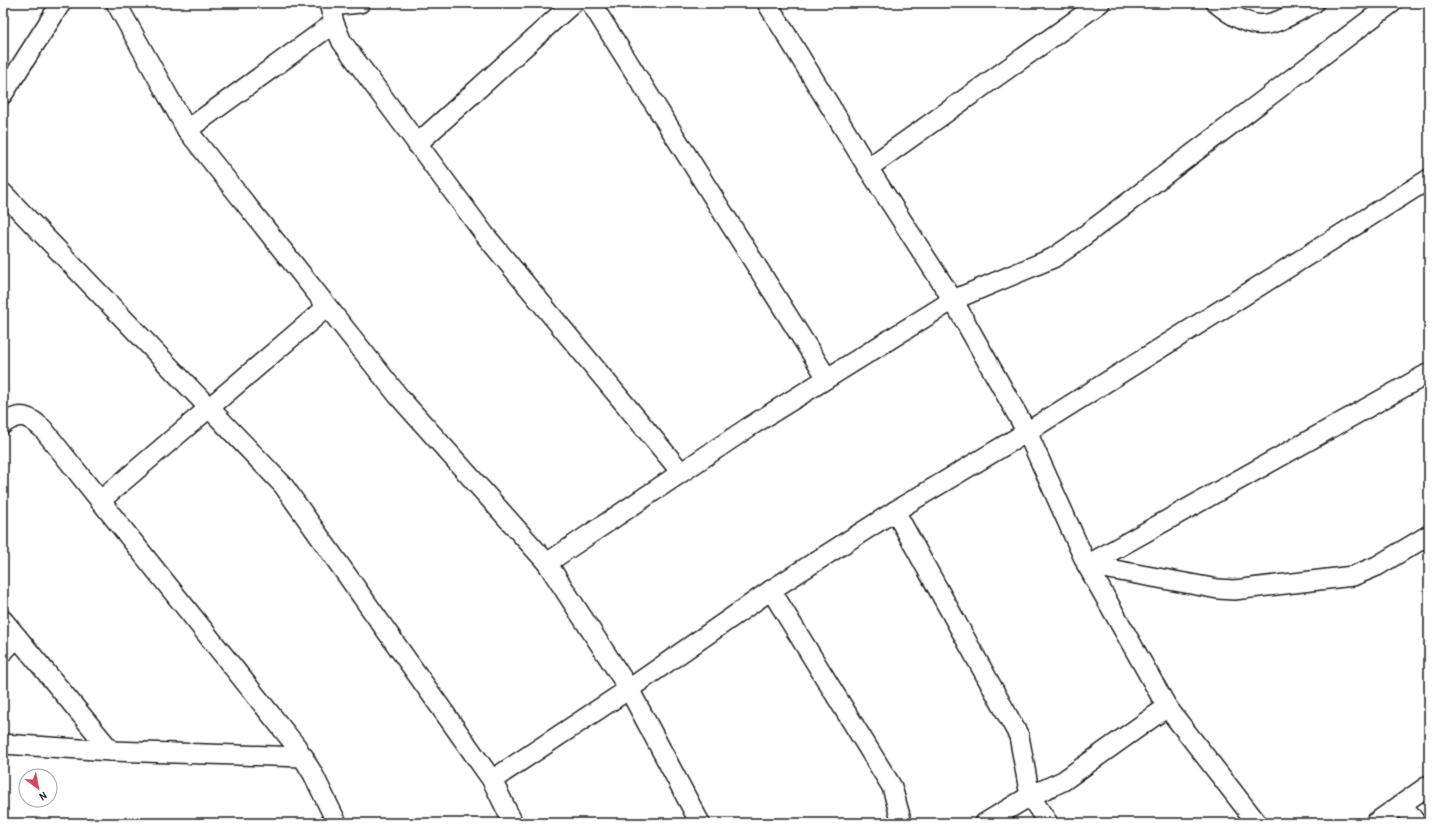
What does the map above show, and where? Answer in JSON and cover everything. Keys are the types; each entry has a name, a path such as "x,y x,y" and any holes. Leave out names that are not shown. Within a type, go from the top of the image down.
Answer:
{"street":[{"path":"3,94 61,3"},
{"path":"116,3 188,130 400,398 547,563 629,689 700,823"},
{"path":"188,130 331,11 360,3"},
{"path":"417,144 573,3"},
{"path":"591,3 827,378"},
{"path":"767,3 868,168 953,300 1027,432 1087,565 1167,707 1256,823"},
{"path":"1216,3 1243,22 1262,26 1285,18 1314,3"},
{"path":"547,563 681,472 827,378 953,300 1053,258 1392,3"},
{"path":"868,168 1095,4"},
{"path":"331,11 347,49 485,235 681,472"},
{"path":"492,780 629,689 771,590 895,511 1027,432 1429,179"},
{"path":"3,194 283,485 492,780 513,823"},
{"path":"100,501 327,307"},
{"path":"1087,565 1429,373"},
{"path":"3,424 12,418 22,415 33,420 43,429 304,757 337,823"},
{"path":"895,511 1018,736 1030,796 1048,823"},
{"path":"1087,565 1218,590 1234,590 1353,576 1377,566 1429,535"},
{"path":"771,590 892,787 896,796 902,823"},
{"path":"3,620 111,751"},
{"path":"3,652 17,637"},
{"path":"985,823 1030,796 1063,782 1167,707"},
{"path":"3,744 111,751 304,757"},
{"path":"1375,823 1429,785"},
{"path":"1402,804 1416,823"}]}
